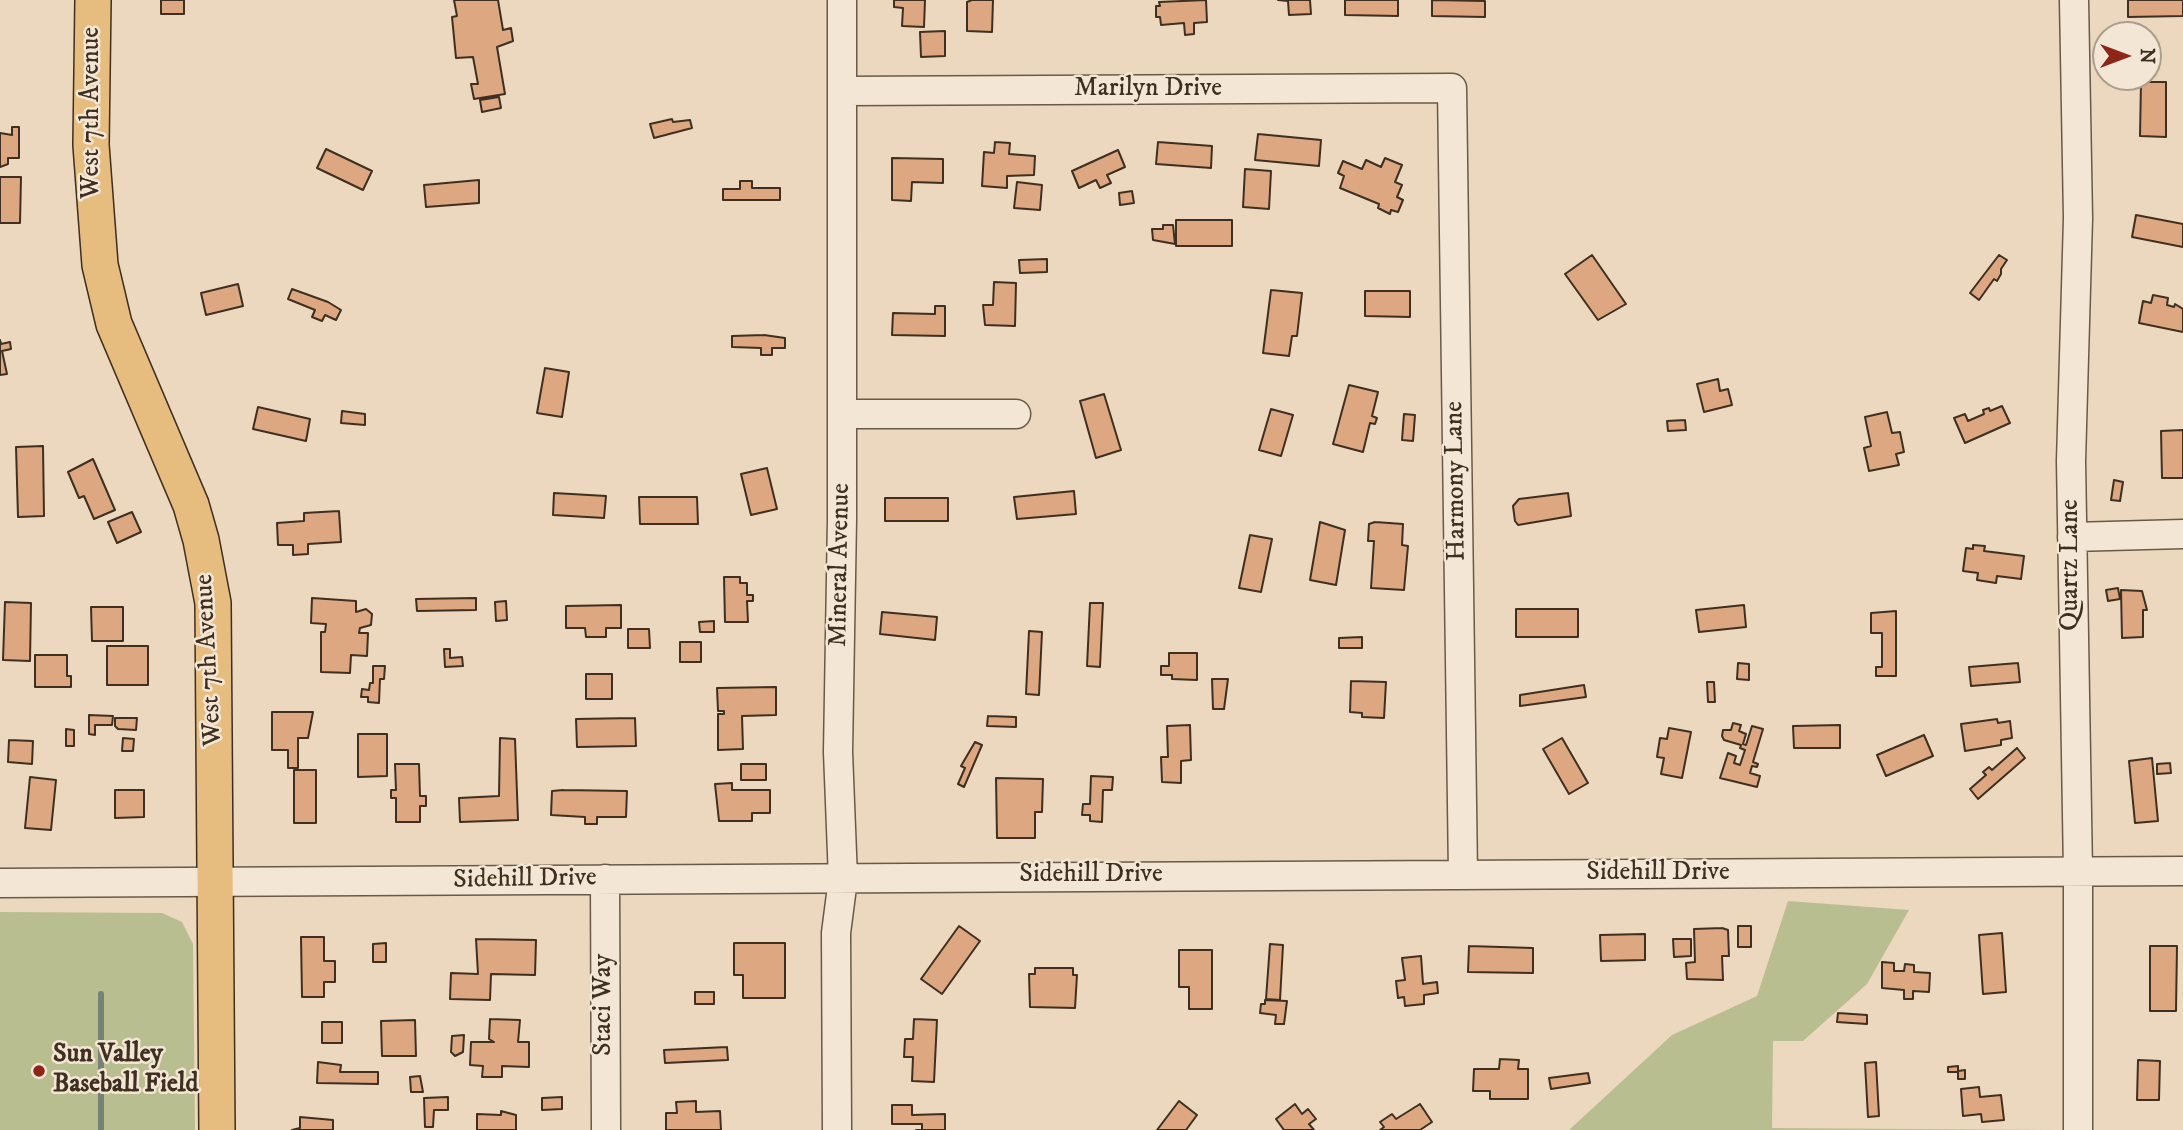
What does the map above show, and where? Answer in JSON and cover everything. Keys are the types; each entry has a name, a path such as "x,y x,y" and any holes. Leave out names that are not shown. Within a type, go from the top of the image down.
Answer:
{"main road":[{"name":"West 7th Avenue","path":"93,0 91,145 100,265 114,324 191,505 209,575 214,635 217,1130"}],"street":[{"name":"Mineral Avenue","path":"837,1130 836,933 843,879 838,752 844,91 842,0"},
{"name":"Quartz Lane","path":"2074,0 2078,218 2072,537 2078,872 2078,1130"},
{"name":"Marilyn Drive","path":"844,91 1452,88"},
{"name":"Harmony Lane","path":"1452,88 1463,874"},
{"path":"842,414 1016,414"},
{"path":"2072,537 2183,534"},
{"name":"Sidehill Drive","path":"0,883 217,884 605,879 2183,871"},
{"name":"Staci Way","path":"605,879 606,1130"}],"green space":[{"path":"1788,901 1909,910 1867,984 1803,1041 1773,1041 1772,1128 2054,1130 1569,1130 1672,1035 1757,996"},
{"path":"0,912 162,913 182,922 193,944 195,1130 0,1130"}],"building":[{"path":"161,0 184,0 184,14 161,14"},
{"path":"454,0 498,0 503,30 511,28 513,41 497,47 505,94 474,99 471,84 478,84 473,57 456,58 452,17 457,16"},
{"path":"894,0 925,0 924,27 902,26 903,8 894,7"},
{"path":"993,0 992,32 967,31 967,2"},
{"path":"1206,0 1207,22 1194,23 1194,34 1185,35 1184,23 1161,25 1160,17 1156,17 1156,6 1160,6 1159,2"},
{"path":"1278,0 1310,0 1311,14 1289,15 1288,1"},
{"path":"1345,0 1398,0 1398,16 1345,15"},
{"path":"1432,0 1485,1 1485,17 1432,16"},
{"path":"2128,0 2183,0 2183,16 2128,17"},
{"path":"945,31 945,56 921,57 920,32"},
{"path":"2162,82 2166,82 2166,137 2140,136 2141,91 2162,91"},
{"path":"499,97 501,108 482,112 480,100"},
{"path":"672,119 673,122 690,120 692,128 654,138 650,124"},
{"path":"12,127 19,127 19,158 8,158 8,164 0,167 0,133 12,135"},
{"path":"1258,134 1321,140 1319,166 1255,160"},
{"path":"995,142 1010,143 1009,154 1035,156 1034,175 1007,176 1007,188 982,186 984,152 994,153"},
{"path":"1158,142 1212,146 1211,168 1156,164"},
{"path":"326,149 372,171 363,190 317,168"},
{"path":"1118,150 1125,167 1107,175 1111,183 1100,188 1096,180 1079,188 1072,171"},
{"path":"892,158 943,159 943,183 912,182 911,201 892,200"},
{"path":"1385,158 1402,165 1395,182 1402,185 1397,197 1403,200 1398,212 1391,210 1390,214 1378,208 1379,204 1340,188 1344,176 1338,173 1343,161 1362,169 1366,160 1381,167"},
{"path":"1245,169 1271,171 1269,209 1243,207"},
{"path":"0,177 21,177 20,223 0,223"},
{"path":"479,180 479,203 426,207 424,185"},
{"path":"740,181 752,181 752,188 780,188 780,200 723,200 723,189 740,189"},
{"path":"1017,182 1042,185 1040,210 1014,208"},
{"path":"1132,191 1134,203 1120,205 1119,193"},
{"path":"2136,215 2183,224 2183,247 2132,237"},
{"path":"1176,220 1232,220 1232,246 1176,246"},
{"path":"1163,225 1173,225 1175,244 1153,240 1152,229 1163,229"},
{"path":"1592,255 1626,304 1598,320 1565,274"},
{"path":"1999,255 2007,260 2001,274 1997,281 1994,279 1979,300 1970,293"},
{"path":"1047,259 1047,272 1020,273 1019,260"},
{"path":"994,282 1016,283 1015,326 985,325 983,305 993,305"},
{"path":"238,284 243,306 206,315 201,293"},
{"path":"292,289 328,302 341,310 336,320 325,315 322,321 312,317 315,310 288,299"},
{"path":"1271,290 1302,293 1297,336 1292,336 1289,356 1263,353"},
{"path":"1365,291 1410,291 1410,317 1365,316"},
{"path":"2153,295 2168,298 2167,305 2174,307 2175,304 2183,309 2183,332 2139,323 2143,301 2151,303"},
{"path":"935,306 945,306 945,336 892,335 893,313 935,314"},
{"path":"764,335 785,338 785,348 772,348 772,355 761,355 761,348 732,347 732,336"},
{"path":"0,340 1,344 10,342 11,349 2,351 7,374 0,375"},
{"path":"545,368 569,372 562,417 537,413"},
{"path":"1718,379 1720,391 1728,389 1732,405 1704,412 1697,384"},
{"path":"1349,385 1378,392 1372,416 1377,418 1375,424 1370,423 1363,452 1333,444"},
{"path":"1104,394 1121,450 1096,458 1080,401"},
{"path":"2002,406 2010,423 1965,443 1954,418 1965,414 1968,421 1984,414 1983,410 1989,408 1990,411"},
{"path":"258,407 310,419 306,441 253,429"},
{"path":"1271,409 1293,415 1281,456 1259,450"},
{"path":"342,411 365,414 365,425 341,423"},
{"path":"1887,412 1892,433 1900,432 1904,452 1896,454 1899,465 1869,471 1864,448 1871,446 1865,417"},
{"path":"1404,414 1415,415 1413,441 1402,440"},
{"path":"1685,420 1686,430 1668,431 1667,421"},
{"path":"2183,430 2183,478 2162,478 2161,431"},
{"path":"43,446 44,516 18,517 16,447"},
{"path":"93,459 115,510 94,519 84,496 79,498 68,472"},
{"path":"767,468 777,509 751,515 741,474"},
{"path":"2114,480 2123,482 2120,501 2111,500"},
{"path":"1074,491 1076,514 1017,519 1014,497"},
{"path":"554,493 606,496 604,518 553,515"},
{"path":"1568,493 1571,516 1518,525 1515,521 1513,506 1519,499"},
{"path":"639,497 697,497 698,524 640,524"},
{"path":"885,498 948,498 948,521 885,521"},
{"path":"339,511 341,542 308,544 308,554 293,555 293,545 278,545 277,523 304,521 304,513"},
{"path":"132,512 141,532 117,543 108,522"},
{"path":"1320,522 1345,530 1336,585 1310,580"},
{"path":"1369,524 1403,524 1402,545 1408,546 1404,590 1371,588 1374,541 1368,541"},
{"path":"1250,535 1272,539 1261,592 1239,588"},
{"path":"1973,545 1985,546 1984,551 2024,556 2021,579 1997,576 1996,583 1977,580 1978,573 1963,571 1966,548 1973,549"},
{"path":"724,577 740,577 740,583 747,583 747,595 753,595 753,601 747,601 748,622 725,622"},
{"path":"2118,588 2120,599 2108,601 2106,590"},
{"path":"2121,590 2142,591 2147,610 2143,610 2143,637 2122,638"},
{"path":"312,598 356,601 356,612 366,609 372,614 371,625 360,628 359,633 368,633 367,656 351,655 350,673 321,672 321,632 325,632 326,624 311,623"},
{"path":"476,598 476,610 417,611 416,599"},
{"path":"506,601 507,620 496,621 495,602"},
{"path":"5,602 31,603 30,661 3,660"},
{"path":"1090,603 1103,603 1100,667 1087,666"},
{"path":"621,605 621,628 606,628 606,637 586,637 585,628 566,628 566,606"},
{"path":"1744,605 1746,627 1699,632 1696,610"},
{"path":"91,607 123,607 123,641 92,641"},
{"path":"1516,609 1578,609 1578,637 1516,637"},
{"path":"1896,611 1896,676 1876,676 1876,667 1882,667 1882,633 1871,633 1871,613"},
{"path":"882,612 937,617 935,640 880,634"},
{"path":"714,621 714,632 700,632 699,622"},
{"path":"628,629 649,629 650,648 628,648"},
{"path":"1029,631 1042,632 1039,695 1026,694"},
{"path":"1362,637 1362,648 1339,648 1339,638"},
{"path":"680,642 701,642 701,662 680,662"},
{"path":"107,646 148,646 148,685 107,685"},
{"path":"444,649 450,649 450,658 462,657 463,666 445,667"},
{"path":"1169,653 1197,653 1197,680 1172,679 1172,675 1161,675 1161,666 1169,666"},
{"path":"35,655 67,655 67,676 71,676 71,687 35,687"},
{"path":"1738,663 1749,664 1749,680 1737,679"},
{"path":"2018,663 2020,682 1971,686 1969,667"},
{"path":"373,666 385,666 384,679 380,679 379,703 368,702 368,697 361,697 362,689 369,690 370,683 373,683"},
{"path":"586,674 612,674 612,699 586,699"},
{"path":"1212,679 1228,679 1224,709 1213,709"},
{"path":"1351,681 1386,682 1384,718 1362,717 1362,713 1350,712"},
{"path":"1707,682 1714,682 1715,702 1708,702"},
{"path":"1584,685 1586,697 1520,706 1520,695"},
{"path":"776,687 776,715 742,716 743,749 718,750 718,714 724,714 724,711 718,711 717,688"},
{"path":"272,712 313,712 308,738 298,738 298,768 288,768 288,750 272,750"},
{"path":"89,715 113,716 112,725 95,725 95,735 89,734"},
{"path":"988,716 1016,717 1016,727 987,726"},
{"path":"115,718 137,718 136,730 118,729 115,726"},
{"path":"635,718 636,746 577,747 576,719"},
{"path":"1997,719 1998,723 2010,721 2012,738 2001,740 2001,745 1965,751 1961,724"},
{"path":"1733,723 1741,725 1739,731 1746,734 1743,744 1746,745 1752,726 1763,729 1753,762 1758,764 1757,767 1752,766 1750,773 1760,776 1757,787 1720,778 1728,753 1736,756 1734,763 1740,765 1745,750 1740,748 1741,745 1724,740 1722,736 1723,730 1731,730"},
{"path":"1190,725 1191,760 1181,761 1181,783 1162,782 1161,757 1168,757 1167,726"},
{"path":"1840,725 1840,748 1794,748 1793,726"},
{"path":"1669,728 1691,732 1682,778 1661,774 1664,758 1657,757 1660,738 1667,739"},
{"path":"66,729 74,730 74,746 66,746"},
{"path":"358,734 387,734 387,776 358,777"},
{"path":"1924,735 1933,756 1886,776 1877,755"},
{"path":"123,738 134,739 133,751 122,751"},
{"path":"500,738 515,739 518,820 460,822 459,798 499,796"},
{"path":"1562,738 1588,783 1569,794 1543,749"},
{"path":"9,740 33,741 32,764 8,762"},
{"path":"975,742 982,745 964,787 958,784 965,768 961,766"},
{"path":"2017,748 2025,758 1978,799 1970,789 1986,775 1983,772 1989,767 1992,770"},
{"path":"2152,758 2158,821 2135,823 2129,761"},
{"path":"2170,763 2171,773 2157,774 2157,764"},
{"path":"395,764 419,764 420,796 426,796 426,806 420,806 420,822 396,822 396,798 391,798 391,790 396,790"},
{"path":"741,764 766,764 766,780 741,780"},
{"path":"294,770 316,770 316,823 294,823"},
{"path":"1091,776 1113,777 1112,790 1103,790 1102,822 1090,821 1090,815 1082,815 1083,804 1090,804"},
{"path":"30,777 56,780 51,830 25,828"},
{"path":"996,778 1043,779 1042,812 1035,812 1035,838 997,838"},
{"path":"732,783 732,790 770,790 770,813 752,813 752,821 719,821 715,784"},
{"path":"115,790 144,790 144,817 115,818"},
{"path":"552,791 627,791 626,817 597,817 597,824 585,824 585,817 551,815"},
{"path":"959,926 980,941 942,994 921,979"},
{"path":"1738,926 1751,926 1751,947 1738,947"},
{"path":"1694,929 1728,930 1729,956 1722,956 1723,980 1687,979 1686,963 1695,962"},
{"path":"2002,933 2006,992 1983,994 1979,935"},
{"path":"1645,934 1645,960 1601,961 1600,935"},
{"path":"301,937 324,937 324,961 335,961 335,982 324,982 324,997 302,997"},
{"path":"476,939 536,940 535,975 491,974 490,1000 450,999 451,973 478,974"},
{"path":"1673,939 1691,939 1691,956 1674,957"},
{"path":"386,943 386,962 373,962 373,944"},
{"path":"734,943 785,943 785,998 743,998 743,975 734,975"},
{"path":"1270,944 1283,945 1280,1000 1266,999"},
{"path":"1469,946 1533,948 1533,973 1468,972"},
{"path":"2150,946 2177,946 2176,1011 2150,1011"},
{"path":"1179,950 1212,950 1212,1009 1189,1009 1189,987 1179,987"},
{"path":"1421,956 1423,984 1437,982 1438,993 1424,995 1424,1004 1405,1006 1404,997 1398,998 1396,981 1405,980 1402,958"},
{"path":"1882,962 1894,963 1894,971 1904,971 1905,964 1914,965 1914,972 1930,973 1929,992 1913,991 1913,999 1904,999 1904,990 1882,988"},
{"path":"1035,968 1073,968 1073,975 1077,975 1075,1008 1030,1007 1029,974 1035,974"},
{"path":"695,992 714,992 714,1004 695,1004"},
{"path":"1265,1000 1287,1001 1284,1024 1275,1024 1276,1015 1260,1013 1261,1004 1265,1004"},
{"path":"1838,1013 1867,1015 1867,1024 1837,1022"},
{"path":"490,1019 520,1020 518,1042 529,1042 529,1067 502,1066 502,1077 482,1077 483,1066 470,1065 471,1042 494,1042 489,1039"},
{"path":"914,1019 937,1020 934,1082 912,1081 913,1057 904,1057 905,1039 913,1039"},
{"path":"415,1020 416,1056 382,1056 381,1021"},
{"path":"322,1022 342,1022 342,1043 322,1043"},
{"path":"464,1035 463,1052 455,1056 451,1052 452,1036"},
{"path":"727,1047 728,1060 665,1063 664,1050"},
{"path":"1500,1059 1519,1060 1518,1069 1528,1069 1528,1099 1490,1099 1490,1091 1473,1091 1474,1069 1499,1069"},
{"path":"2138,1060 2160,1061 2159,1100 2137,1100"},
{"path":"318,1062 341,1065 340,1072 378,1072 378,1084 317,1083"},
{"path":"1876,1062 1879,1116 1868,1117 1865,1063"},
{"path":"1958,1066 1958,1071 1965,1070 1965,1079 1958,1079 1958,1072 1948,1072 1948,1067"},
{"path":"1588,1073 1590,1083 1551,1089 1549,1078"},
{"path":"420,1076 423,1092 411,1092 410,1077"},
{"path":"1979,1087 1980,1097 2001,1095 2004,1120 1982,1122 1981,1114 1963,1116 1961,1089"},
{"path":"448,1097 448,1110 434,1110 433,1127 425,1127 424,1098"},
{"path":"562,1097 562,1109 542,1110 542,1098"},
{"path":"696,1101 696,1112 720,1111 721,1130 666,1130 666,1113 677,1113 676,1102"},
{"path":"1179,1101 1197,1115 1186,1130 1157,1130"},
{"path":"1295,1104 1302,1114 1308,1109 1316,1119 1309,1124 1314,1130 1284,1130 1276,1119"},
{"path":"1420,1104 1432,1122 1420,1130 1380,1130 1384,1127 1380,1122 1392,1114 1396,1119"},
{"path":"892,1105 912,1105 912,1115 945,1114 945,1130 922,1130 922,1124 892,1124"},
{"path":"501,1111 516,1115 516,1130 477,1130 477,1114 501,1115"},
{"path":"300,1117 333,1120 333,1130 292,1130 300,1128"}],"waterway":[{"path":"101,994 101,1130"}],"place":[{"name":"Sun Valley Baseball Field","path":"39,1071"}]}
